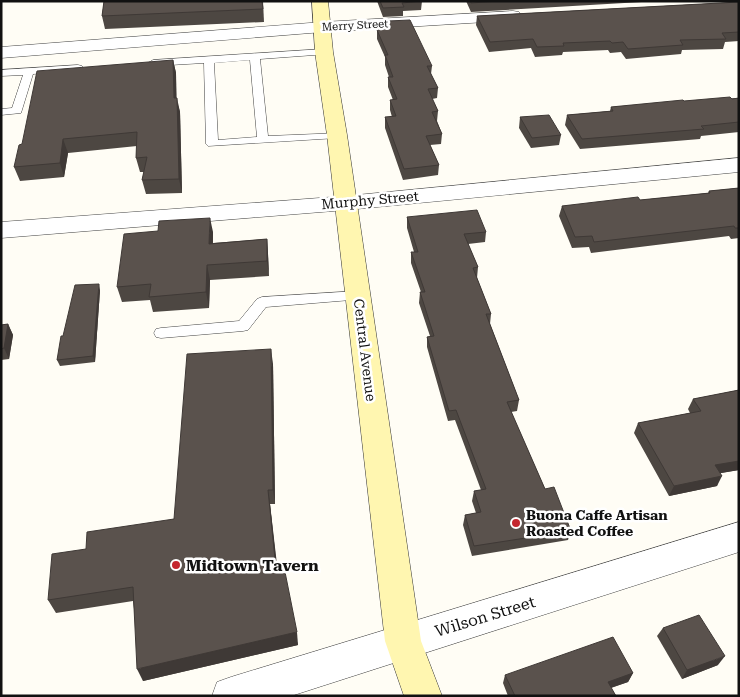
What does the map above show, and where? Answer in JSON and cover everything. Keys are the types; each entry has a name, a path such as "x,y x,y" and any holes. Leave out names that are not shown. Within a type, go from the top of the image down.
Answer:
{"main road":[{"name":"Central Avenue","path":"323,27 403,641 423,696"}],"street":[{"name":"Merry Street","path":"2,55 323,27 531,15"},
{"name":"Murphy Street","path":"1,230 346,203 739,165"},
{"name":"Wilson Street","path":"231,696 739,537"}],"lane":[{"path":"143,64 255,57 323,27"},
{"path":"255,57 263,140"},
{"path":"209,60 212,144 337,135"},
{"path":"1,73 86,68"},
{"path":"1,112 17,111 29,71"},
{"path":"161,333 243,326 262,302 358,296"}],"building":[{"path":"104,1 262,1 263,9 102,16"},
{"path":"380,1 422,1 402,3 404,7 383,8"},
{"path":"471,1 499,1 471,3"},
{"path":"739,2 739,32 722,33 726,39 680,40 683,45 628,49 623,42 612,43 610,41 563,43 564,46 537,47 533,39 490,42 477,16"},
{"path":"410,20 432,66 427,66 438,88 428,89 438,111 432,112 442,134 426,136 439,165 404,169 385,117 396,116 390,100 397,99 388,77 393,77 385,55 388,55 377,30 391,28 388,21"},
{"path":"173,60 174,98 177,98 179,179 142,180 147,157 136,158 137,132 63,139 60,163 14,167 19,145 22,144 37,71"},
{"path":"730,97 732,99 739,98 739,122 701,126 704,129 582,139 567,115 613,111 611,107"},
{"path":"549,115 561,135 532,138 520,117"},
{"path":"739,188 739,228 734,226 594,242 592,236 575,237 562,206 638,197 640,200 710,193 709,191"},
{"path":"477,210 486,232 464,234 478,267 473,268 491,314 486,314 519,400 507,402 545,489 554,487 571,531 474,546 465,515 481,512 474,491 486,489 456,410 449,411 427,337 434,336 420,292 425,292 411,252 418,252 407,217"},
{"path":"210,218 209,244 267,239 267,261 207,265 206,292 149,297 151,284 117,287 124,234 158,231 159,221"},
{"path":"99,284 93,356 57,360 61,336 63,336 75,285"},
{"path":"8,324 4,348 1,349 1,325"},
{"path":"271,349 273,490 268,490 276,569 284,567 297,632 137,669 133,587 48,600 52,554 86,549 87,532 174,519 187,354"},
{"path":"739,390 739,461 715,465 722,476 674,486 638,423 701,411 693,399"},
{"path":"699,615 725,656 687,670 663,628"},
{"path":"613,637 633,673 608,682 616,696 515,696 505,675"}],"place":[{"name":"Buona Caffe Artisan Roasted Coffee","path":"516,523"},
{"name":"Midtown Tavern","path":"176,565"}]}
